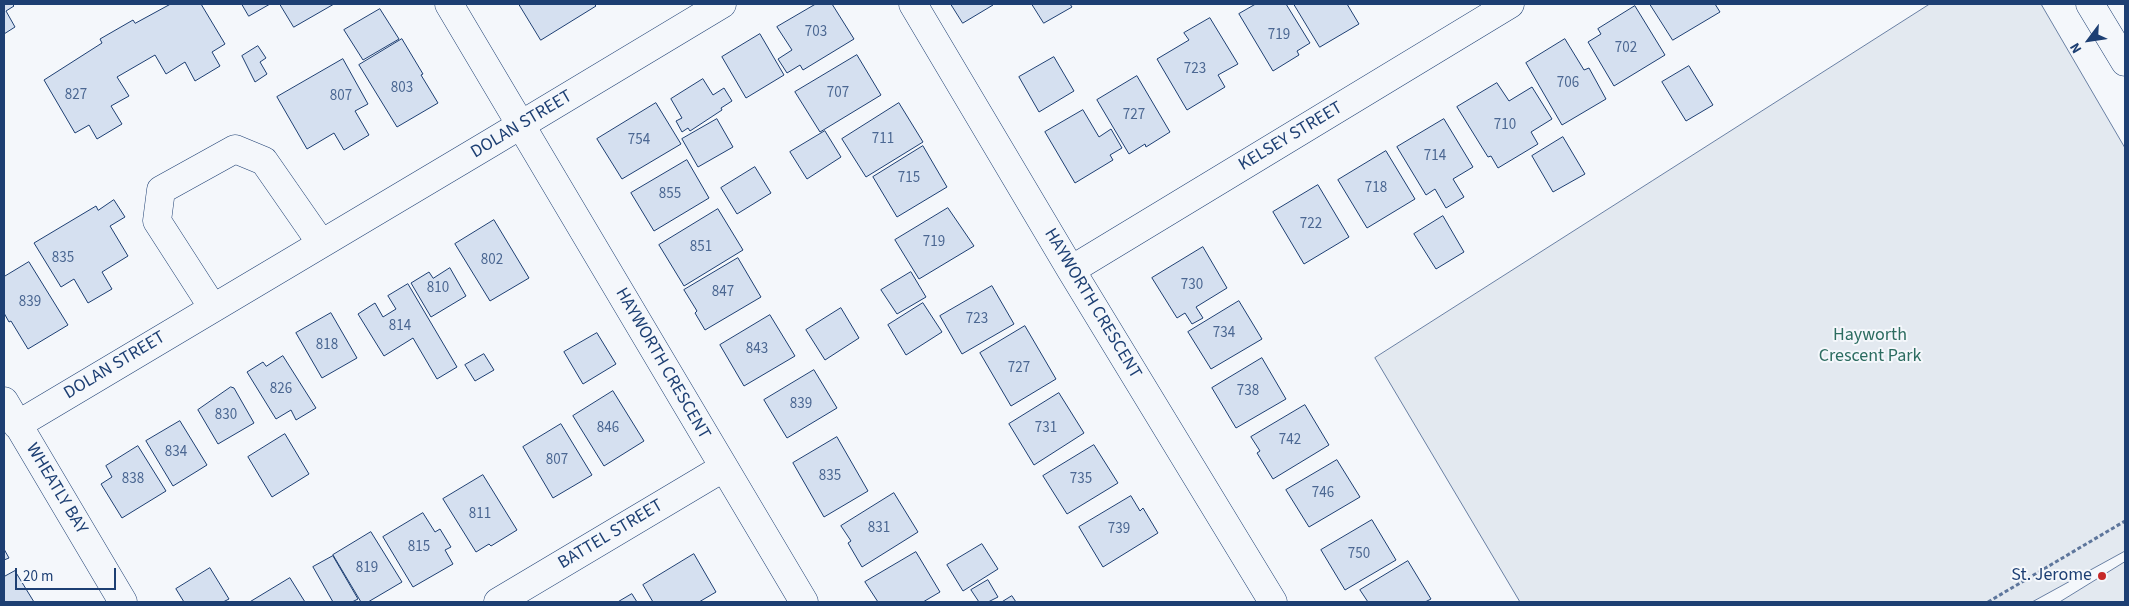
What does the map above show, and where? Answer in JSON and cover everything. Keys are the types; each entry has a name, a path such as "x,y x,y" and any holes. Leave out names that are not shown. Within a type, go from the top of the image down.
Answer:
{"street":[{"name":"HAYWORTH CRESCENT","path":"449,4 804,602"},
{"name":"DOLAN STREET","path":"17,425 321,243 522,126 722,4"},
{"name":"HAYWORTH CRESCENT","path":"913,4 1071,270 1273,602"},
{"name":"KELSEY STREET","path":"1071,270 1510,4"},
{"path":"2090,4 2125,62"},
{"path":"213,308 157,221 161,190 235,149 264,161 321,243"},
{"name":"WHEATLY BAY","path":"4,401 123,602"},
{"name":"BATTEL STREET","path":"498,602 724,468"}],"path":[{"path":"1988,602 2125,521"}],"green space":[{"name":"Hayworth Crescent Park","path":"1930,4 2041,4 2125,148 2125,551 2032,602 1520,602 1375,358"},
{"path":"2125,562 2125,602 2060,602"}],"building":[{"path":"4,4 12,4 14,6 6,11 15,27 4,34"},
{"path":"171,4 201,4 225,44 212,52 220,66 195,81 185,62 166,74 155,55 117,77 129,96 111,106 122,124 97,139 89,125 75,133 44,80 102,43 100,39 133,20 135,23"},
{"path":"242,4 270,4 249,16"},
{"path":"280,4 334,4 294,27"},
{"path":"519,4 594,4 596,6 541,40"},
{"path":"816,4 832,4 854,39 803,70 800,65 787,73 778,59 792,50 777,27"},
{"path":"951,4 992,4 993,5 963,23"},
{"path":"1032,4 1070,4 1072,7 1044,23"},
{"path":"1256,4 1286,4 1310,43 1297,51 1299,55 1273,71 1239,14"},
{"path":"1294,4 1347,4 1359,24 1320,47"},
{"path":"1650,4 1715,4 1720,12 1673,40"},
{"path":"1635,6 1665,55 1614,86 1588,42 1601,34 1598,29"},
{"path":"380,9 399,39 363,60 344,30"},
{"path":"1210,18 1238,64 1218,75 1225,87 1187,110 1157,59 1189,40 1184,33"},
{"path":"760,34 784,75 746,98 722,57"},
{"path":"402,39 438,103 397,127 359,65"},
{"path":"1565,39 1584,70 1589,68 1606,99 1562,125 1526,63"},
{"path":"258,46 266,58 260,62 267,74 255,82 242,56"},
{"path":"857,55 881,95 820,132 795,92"},
{"path":"1054,57 1074,91 1039,112 1019,77"},
{"path":"343,59 368,104 355,111 369,135 344,150 334,133 307,149 277,97"},
{"path":"1689,66 1713,105 1686,121 1662,82"},
{"path":"1137,76 1170,132 1146,147 1145,144 1129,154 1097,100"},
{"path":"703,79 713,95 724,88 732,101 721,108 722,110 690,131 688,128 682,132 676,121 682,118 671,99"},
{"path":"1497,83 1509,101 1532,87 1552,119 1531,132 1538,144 1498,168 1491,156 1488,157 1457,107"},
{"path":"656,103 681,144 622,179 597,139"},
{"path":"899,103 923,142 866,177 842,139"},
{"path":"1083,110 1099,137 1111,129 1122,148 1110,155 1113,160 1075,183 1045,132"},
{"path":"717,119 733,147 698,167 682,139"},
{"path":"1444,119 1473,167 1453,179 1464,197 1446,208 1435,189 1426,195 1397,147"},
{"path":"825,131 841,157 807,179 790,152"},
{"path":"1563,137 1585,174 1553,192 1532,156"},
{"path":"923,146 947,187 897,217 873,177"},
{"path":"1386,151 1415,199 1367,228 1338,180"},
{"path":"687,160 709,198 654,231 631,193"},
{"path":"755,167 771,193 737,214 721,188"},
{"path":"1318,185 1349,237 1304,264 1273,212"},
{"path":"114,200 125,217 110,226 128,256 102,272 112,289 88,303 74,279 61,287 34,243 96,206 98,210"},
{"path":"948,208 974,246 919,279 895,240"},
{"path":"718,209 743,250 684,286 659,245"},
{"path":"1443,216 1464,252 1436,269 1414,234"},
{"path":"494,220 529,278 490,301 455,244"},
{"path":"1203,247 1227,288 1196,307 1203,318 1192,324 1185,313 1177,318 1152,278"},
{"path":"738,258 761,297 705,330 695,313 697,311 684,290"},
{"path":"29,262 68,325 28,349 4,313 4,277"},
{"path":"450,268 466,296 431,317 411,283 429,272 433,278"},
{"path":"911,272 926,297 897,314 881,290"},
{"path":"408,284 457,367 437,379 413,338 384,356 358,314 375,303 383,317 396,309 388,296"},
{"path":"992,286 1014,324 962,354 940,316"},
{"path":"1239,301 1262,339 1211,369 1188,332"},
{"path":"923,303 942,332 906,355 888,325"},
{"path":"841,308 859,338 825,360 806,330"},
{"path":"331,313 357,358 322,378 296,333"},
{"path":"770,315 795,356 744,386 720,345"},
{"path":"1025,326 1056,379 1011,406 980,353"},
{"path":"597,333 616,364 583,384 564,352"},
{"path":"484,354 494,370 475,381 465,365"},
{"path":"283,356 316,408 296,420 291,410 276,419 247,372 263,362 266,366"},
{"path":"1262,358 1286,399 1236,428 1212,388"},
{"path":"814,370 837,408 787,438 764,400"},
{"path":"231,387 234,388 254,423 218,444 198,410"},
{"path":"613,391 644,441 604,466 573,416"},
{"path":"1059,393 1084,433 1034,465 1009,424"},
{"path":"1305,405 1329,445 1273,479 1257,453 1260,451 1251,437"},
{"path":"180,421 207,465 173,486 146,441"},
{"path":"561,424 592,475 553,498 523,447"},
{"path":"285,434 309,474 272,497 248,457"},
{"path":"837,437 868,491 824,517 793,463"},
{"path":"1094,445 1118,483 1067,514 1043,476"},
{"path":"138,446 166,491 122,518 101,484 112,477 106,466"},
{"path":"1337,460 1360,497 1309,527 1286,490"},
{"path":"483,475 517,530 491,546 489,544 476,552 443,499"},
{"path":"894,493 918,532 862,567 848,543 851,541 841,526"},
{"path":"1131,496 1140,511 1143,508 1158,533 1103,567 1079,527"},
{"path":"423,513 435,532 440,529 451,547 445,550 453,564 413,587 383,537"},
{"path":"1372,520 1396,560 1345,590 1321,550"},
{"path":"371,532 402,582 368,602 361,602 333,555"},
{"path":"982,544 998,569 963,591 947,565"},
{"path":"4,549 9,558 4,560"},
{"path":"916,552 940,592 923,602 878,602 865,582"},
{"path":"694,554 716,592 699,602 653,602 643,585"},
{"path":"333,556 358,599 352,602 333,602 313,567"},
{"path":"1408,561 1431,599 1425,602 1368,602 1360,590"},
{"path":"210,568 229,599 223,602 184,602 176,589"},
{"path":"15,571 34,602 4,602 4,577"},
{"path":"290,578 305,602 250,602"},
{"path":"988,580 998,597 988,602 979,602 971,590"},
{"path":"632,594 637,602 618,602"},
{"path":"1012,596 1016,602 1002,602"}],"place":[{"name":"St. Jerome","path":"2102,576"}]}
